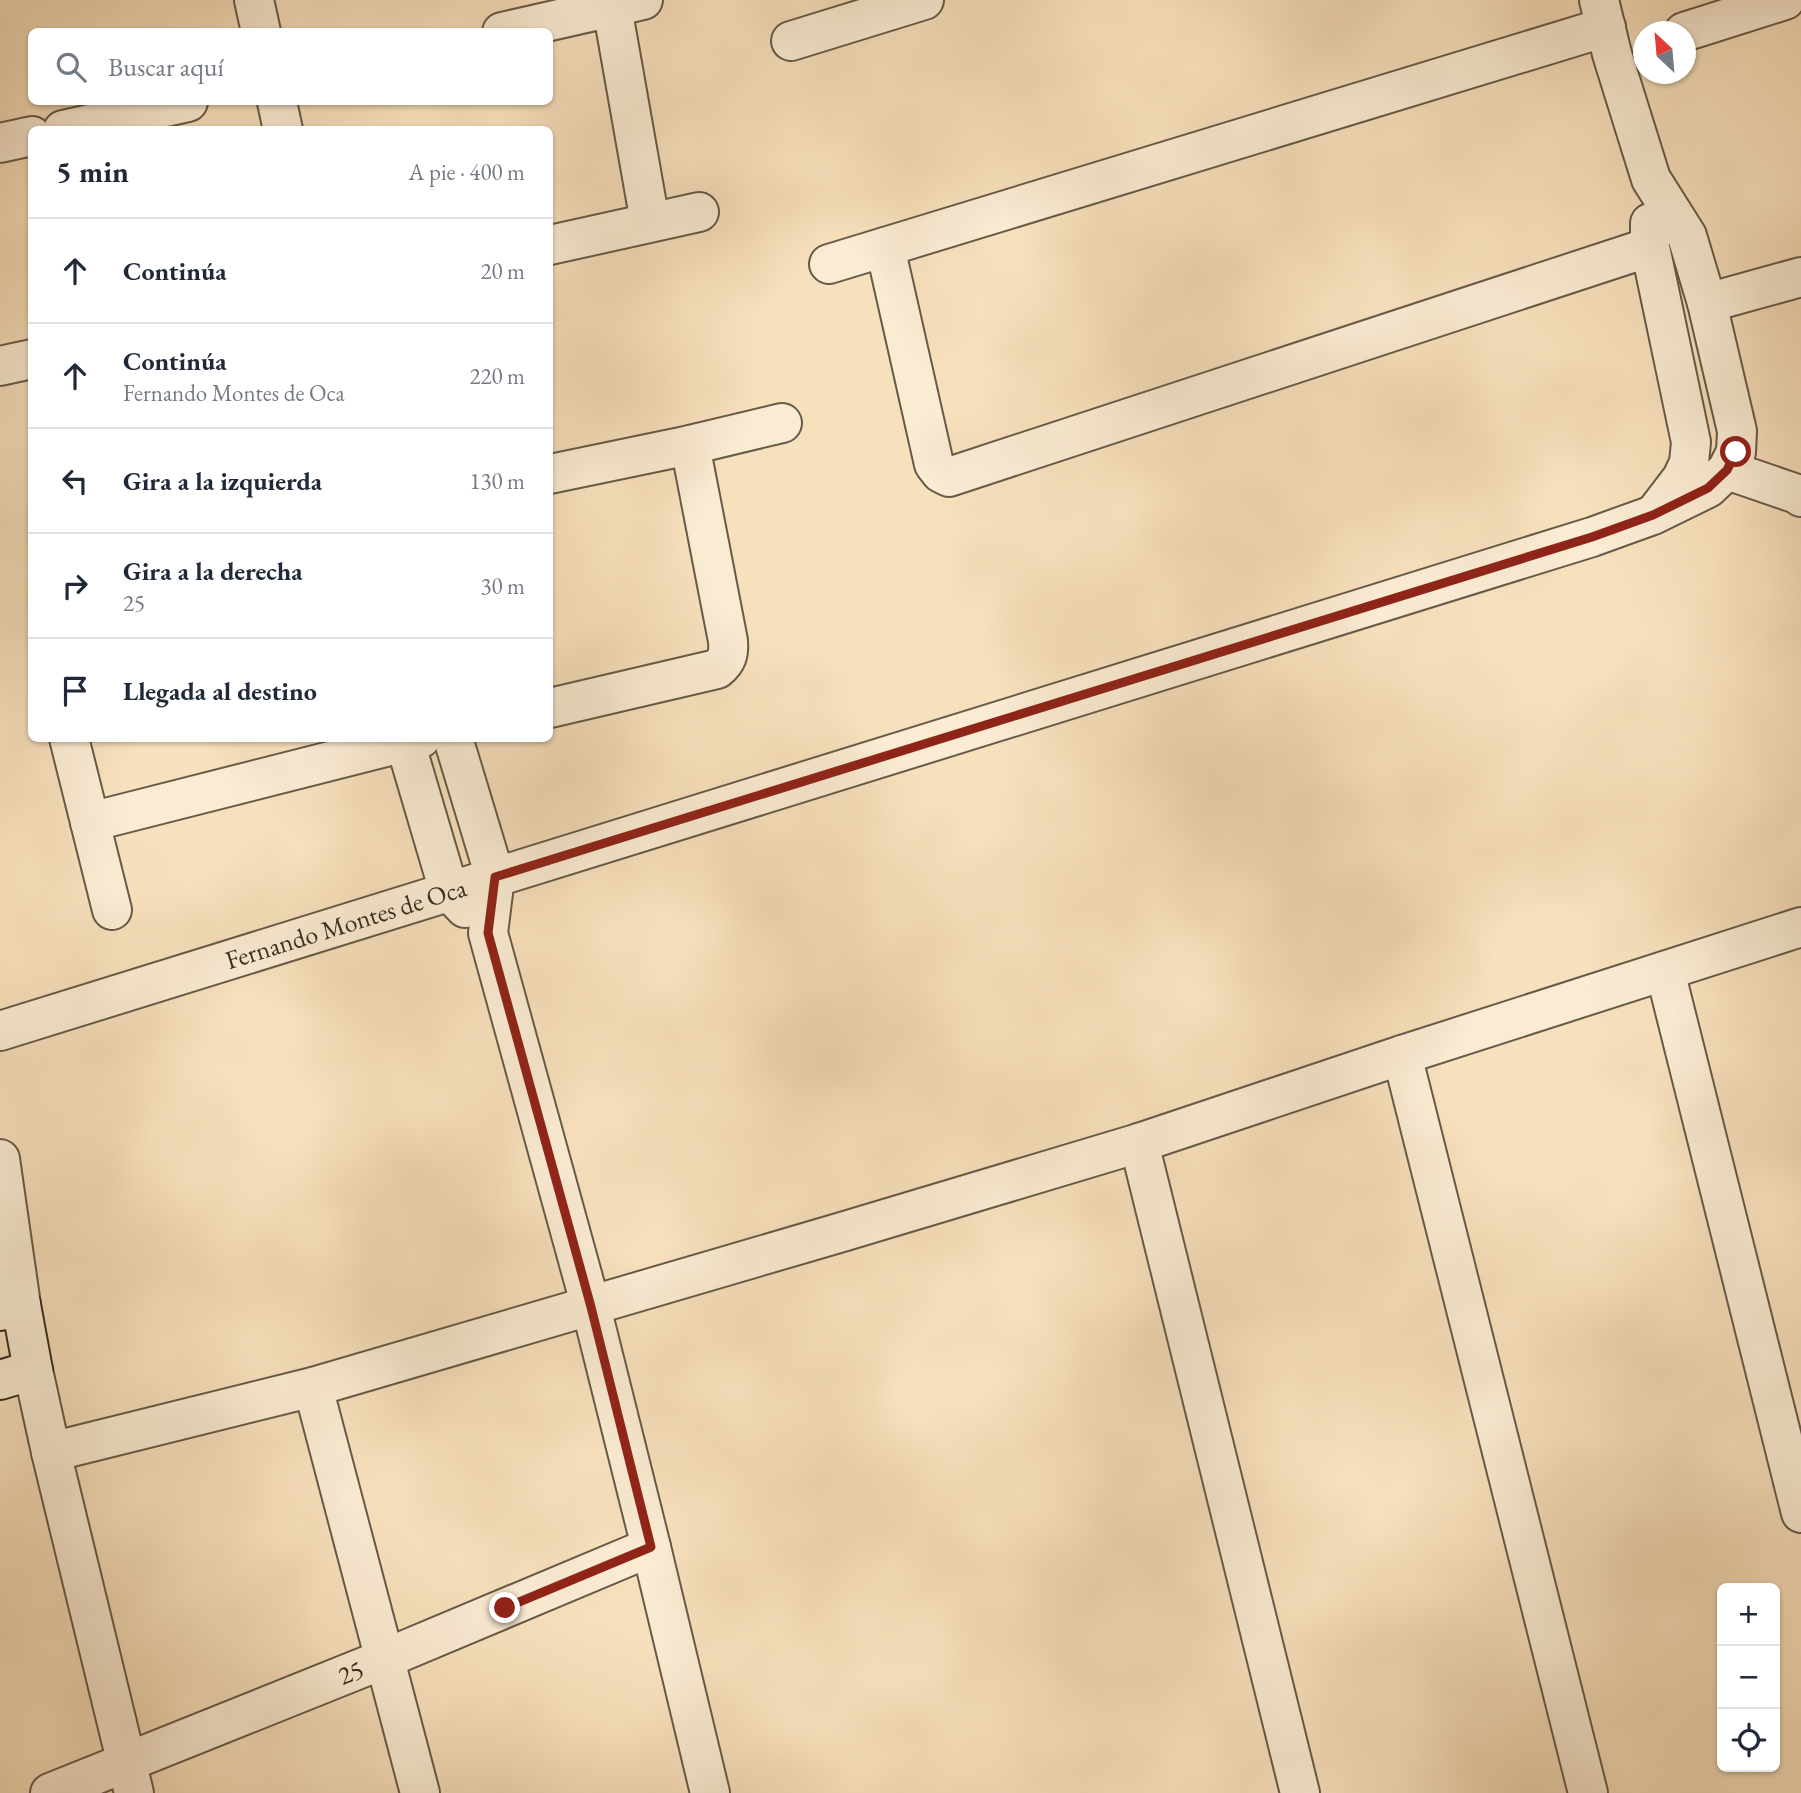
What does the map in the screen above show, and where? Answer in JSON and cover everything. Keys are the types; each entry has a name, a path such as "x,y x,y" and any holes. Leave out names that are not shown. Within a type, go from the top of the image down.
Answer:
{"street":[{"path":"254,0 260,28"},
{"path":"791,41 842,12 924,0"},
{"path":"1696,28 1785,0"},
{"path":"520,28 627,4 650,222"},
{"path":"829,264 1615,31 1651,179 1650,247 1691,442 1689,463 1682,478 1653,515"},
{"path":"81,126 175,105"},
{"path":"278,105 282,126"},
{"path":"0,144 28,137"},
{"path":"1651,179 1687,236 1707,303 1737,431 1736,452 1727,470 1801,497"},
{"path":"553,244 699,212"},
{"path":"886,247 934,464 940,473 949,477 1650,247"},
{"path":"1707,303 1801,277"},
{"path":"0,366 28,360"},
{"path":"553,473 782,423"},
{"path":"553,707 717,669 725,663 729,652 728,641 690,445"},
{"name":"Fernando Montes de Oca","path":"0,1031 1578,541 1653,515 1708,488 1727,470"},
{"path":"70,742 112,909"},
{"path":"90,822 403,742"},
{"path":"412,742 449,891 488,933"},
{"path":"454,742 495,877 488,933 591,1307 710,1793"},
{"path":"51,1452 313,1387 1139,1143 1801,927"},
{"path":"1665,971 1801,1513"},
{"path":"1402,1055 1588,1793"},
{"path":"1139,1143 1300,1793"},
{"path":"0,1159 17,1375 51,1452 130,1778"},
{"path":"313,1387 420,1793"},
{"name":"25","path":"50,1793 130,1778 384,1659 651,1547"}],"route":[{"path":"505,1608 651,1547 591,1307 488,933 495,877 1592,537 1653,515 1708,488 1727,470 1736,452"}]}
